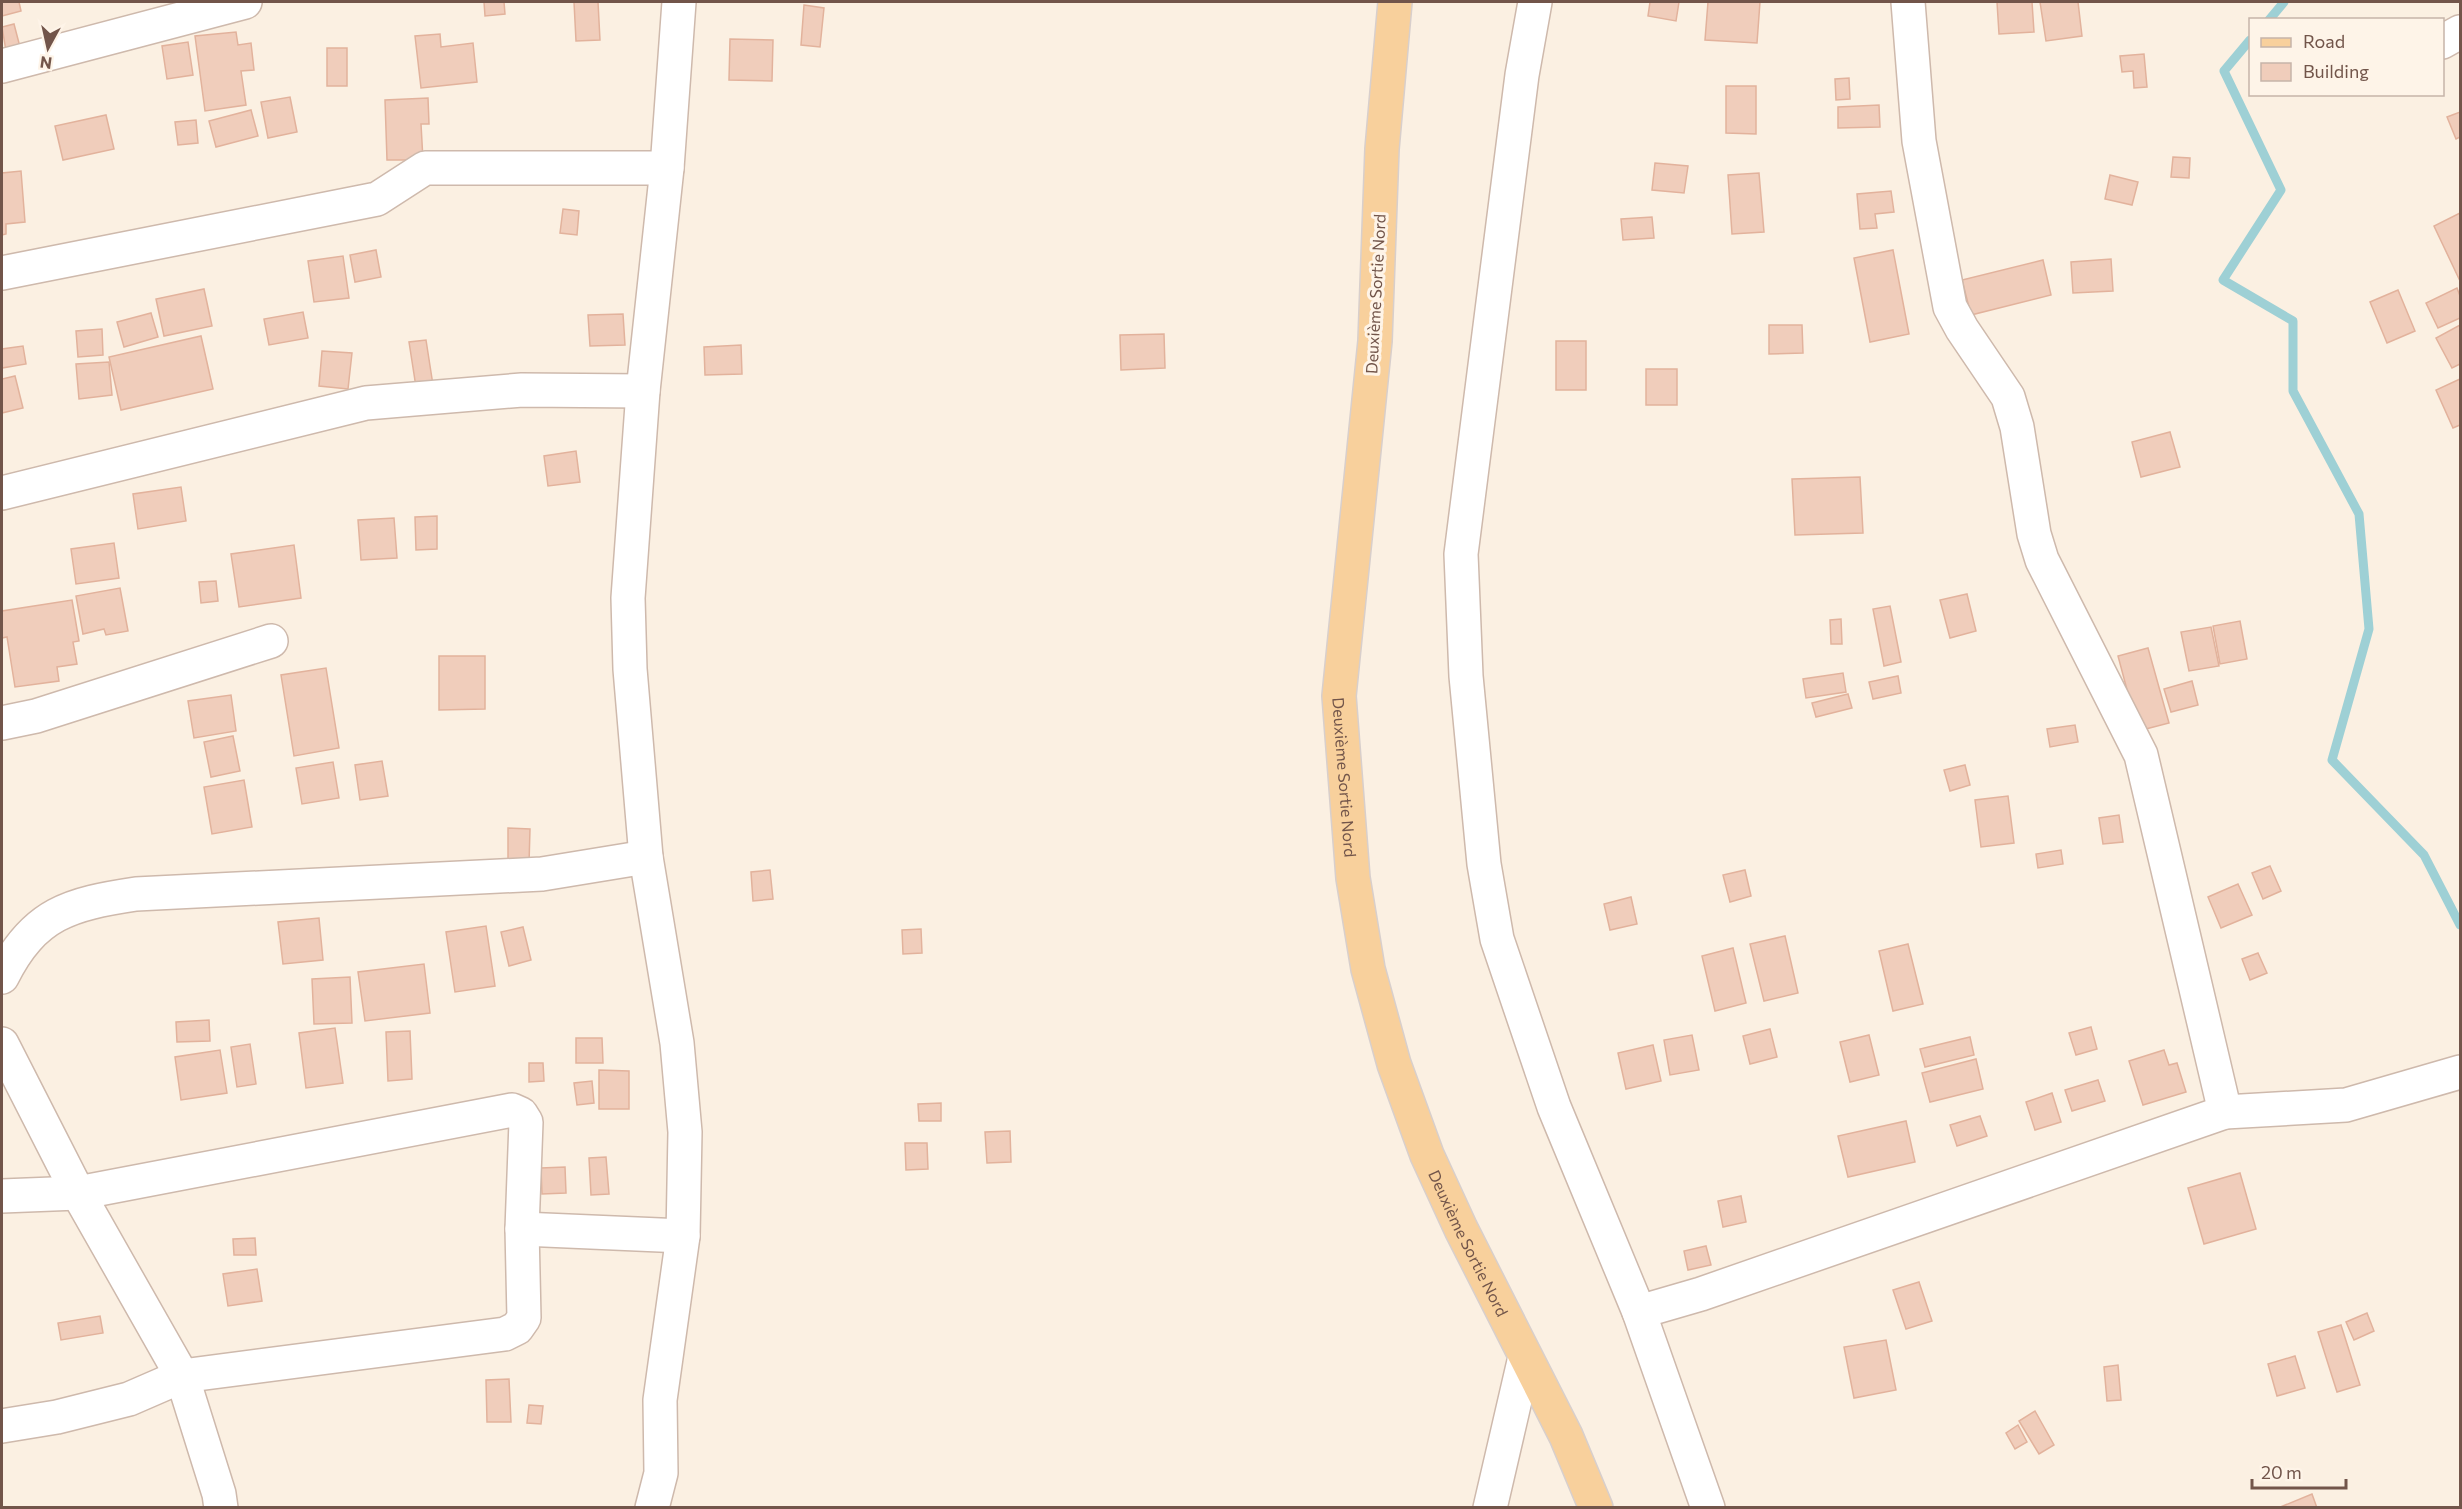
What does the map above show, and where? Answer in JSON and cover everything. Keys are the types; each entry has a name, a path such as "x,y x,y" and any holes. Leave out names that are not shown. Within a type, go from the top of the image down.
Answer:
{"main road":[{"name":"Deuxième Sortie Nord","path":"1395,2 1382,149 1375,340 1339,696 1353,878 1368,969 1394,1064 1427,1155 1461,1229 1566,1436 1596,1508"}],"street":[{"path":"2,66 245,2"},
{"path":"652,1508 661,1473 660,1400 683,1236 685,1132 677,1043 646,857 630,669 628,598 643,390 666,168 679,2"},
{"path":"1535,2 1522,75 1461,554 1466,676 1484,864 1497,939 1554,1107 1639,1312 1708,1508"},
{"path":"1908,2 1919,141 1950,307 1962,329 2008,397 2018,427 2034,534 2042,560 2141,755 2225,1113"},
{"path":"2444,41 2460,32"},
{"path":"2,273 377,199 425,168 666,168"},
{"path":"2,493 366,404 522,390 643,390"},
{"path":"2,723 36,716 272,641"},
{"path":"2,977 11,958 30,933 49,919 87,901 136,894 542,874 646,857"},
{"path":"2,1044 78,1193 182,1376 219,1494 221,1508"},
{"path":"1639,1312 1712,1291 2225,1113 2346,1105 2460,1072"},
{"path":"2,1196 78,1193 512,1110 521,1114 525,1122 522,1228 524,1318 518,1328 505,1334 182,1376 129,1399 57,1417 2,1426"},
{"path":"522,1228 683,1236"},
{"path":"1490,1508 1525,1357"}],"building":[{"path":"2,2 19,2 21,11 2,16"},
{"path":"484,2 504,2 505,14 485,16"},
{"path":"574,2 598,2 600,40 576,41"},
{"path":"1650,2 1679,2 1676,21 1648,16"},
{"path":"1708,2 1760,2 1757,43 1705,40"},
{"path":"1997,2 2032,2 2034,32 1999,34"},
{"path":"2040,2 2078,2 2082,36 2046,41"},
{"path":"804,5 824,8 820,47 801,45"},
{"path":"14,24 20,47 6,51 2,27"},
{"path":"236,32 238,45 251,43 254,70 241,71 246,105 205,111 195,36"},
{"path":"440,34 441,47 473,43 477,82 421,88 415,36"},
{"path":"730,39 773,40 772,81 729,80"},
{"path":"188,42 193,75 167,79 162,46"},
{"path":"327,48 347,48 347,86 327,86"},
{"path":"2144,54 2147,87 2134,88 2133,71 2122,72 2120,56"},
{"path":"1849,78 1850,99 1836,100 1835,79"},
{"path":"1726,86 1756,86 1756,134 1726,133"},
{"path":"290,97 297,132 268,138 261,102"},
{"path":"428,98 429,124 421,124 423,160 387,160 385,100"},
{"path":"1879,105 1880,127 1838,128 1838,107"},
{"path":"251,110 258,136 216,147 209,121"},
{"path":"2460,112 2460,137 2456,139 2447,117"},
{"path":"106,115 114,149 63,160 55,126"},
{"path":"196,120 198,143 178,145 175,122"},
{"path":"2173,157 2190,158 2189,178 2171,177"},
{"path":"1655,163 1688,166 1684,193 1652,190"},
{"path":"21,171 25,222 6,224 6,234 2,235 2,173"},
{"path":"1759,173 1764,232 1732,234 1728,175"},
{"path":"2110,175 2138,182 2132,205 2105,199"},
{"path":"1891,191 1894,212 1875,214 1877,228 1860,229 1857,194"},
{"path":"563,209 579,211 577,235 560,233"},
{"path":"2460,213 2460,281 2434,226"},
{"path":"1652,217 1654,238 1623,240 1621,219"},
{"path":"376,250 381,277 355,282 350,255"},
{"path":"1893,250 1909,334 1870,342 1854,258"},
{"path":"343,256 349,298 314,302 308,261"},
{"path":"2111,259 2113,291 2073,293 2071,262"},
{"path":"2043,260 2051,295 1971,315 1962,280"},
{"path":"2457,288 2460,296 2460,318 2438,328 2426,303"},
{"path":"204,289 212,326 164,336 156,299"},
{"path":"2398,290 2415,331 2387,343 2370,302"},
{"path":"303,312 308,338 269,345 264,319"},
{"path":"151,313 158,337 124,347 117,322"},
{"path":"623,314 625,345 590,346 588,315"},
{"path":"1769,325 1802,325 1803,353 1769,354"},
{"path":"2460,325 2460,364 2452,368 2436,338"},
{"path":"102,329 103,355 78,357 76,331"},
{"path":"1164,334 1165,368 1121,370 1120,335"},
{"path":"201,336 213,389 121,410 109,357"},
{"path":"426,340 433,385 416,387 409,342"},
{"path":"1556,341 1586,341 1586,390 1556,390"},
{"path":"741,345 742,374 705,375 704,347"},
{"path":"23,346 26,364 2,368 2,349"},
{"path":"322,351 352,353 348,389 319,386"},
{"path":"109,362 112,395 79,399 76,364"},
{"path":"1646,369 1677,369 1677,405 1646,405"},
{"path":"15,376 23,408 2,413 2,379"},
{"path":"2460,379 2460,425 2453,428 2436,390"},
{"path":"2170,432 2180,467 2141,477 2132,442"},
{"path":"576,451 580,482 548,486 544,456"},
{"path":"1860,477 1863,533 1795,535 1792,479"},
{"path":"181,487 186,521 138,529 133,494"},
{"path":"437,516 437,549 416,550 415,517"},
{"path":"394,518 397,558 361,560 358,520"},
{"path":"114,543 119,578 76,584 71,549"},
{"path":"294,545 301,598 239,607 231,554"},
{"path":"216,581 218,601 201,603 199,582"},
{"path":"120,588 128,631 106,635 104,629 83,634 76,596"},
{"path":"1967,594 1976,631 1950,638 1940,600"},
{"path":"72,600 79,641 73,642 77,664 57,667 59,681 15,687 7,637 2,638 2,611"},
{"path":"1890,606 1901,662 1884,666 1873,609"},
{"path":"1841,619 1842,644 1831,644 1830,620"},
{"path":"2240,621 2247,659 2220,664 2213,626"},
{"path":"2211,627 2219,666 2189,671 2181,632"},
{"path":"2148,648 2169,723 2138,731 2118,656"},
{"path":"439,656 485,656 485,709 439,710"},
{"path":"326,668 339,748 294,756 281,675"},
{"path":"1843,673 1846,692 1806,698 1803,679"},
{"path":"1898,676 1901,693 1873,699 1869,682"},
{"path":"2192,681 2198,705 2171,712 2164,689"},
{"path":"1848,694 1852,708 1816,717 1812,703"},
{"path":"231,695 236,731 194,738 188,701"},
{"path":"2075,725 2078,742 2050,747 2047,729"},
{"path":"233,736 240,771 211,777 204,742"},
{"path":"382,761 388,796 360,800 355,765"},
{"path":"333,762 339,798 302,804 296,768"},
{"path":"1965,765 1970,785 1950,791 1944,770"},
{"path":"244,780 252,827 212,834 204,787"},
{"path":"2008,796 2014,843 1981,847 1975,800"},
{"path":"2119,815 2123,842 2103,844 2099,818"},
{"path":"508,828 530,829 529,864 508,864"},
{"path":"2061,850 2063,864 2038,868 2036,854"},
{"path":"2270,866 2281,891 2263,899 2252,873"},
{"path":"770,870 773,899 753,901 751,872"},
{"path":"1745,870 1751,896 1730,902 1723,875"},
{"path":"2238,884 2252,915 2221,928 2208,897"},
{"path":"1631,897 1637,924 1610,930 1604,904"},
{"path":"319,918 323,960 283,964 278,922"},
{"path":"486,926 495,986 455,992 446,932"},
{"path":"523,927 531,960 509,966 501,932"},
{"path":"921,929 922,953 903,954 902,930"},
{"path":"1785,936 1798,993 1764,1001 1750,944"},
{"path":"1908,944 1923,1004 1893,1011 1879,951"},
{"path":"1733,948 1746,1003 1715,1011 1702,956"},
{"path":"2258,953 2267,973 2250,980 2242,959"},
{"path":"424,964 430,1013 365,1021 358,972"},
{"path":"350,977 352,1023 314,1024 312,979"},
{"path":"209,1020 210,1041 177,1042 176,1022"},
{"path":"2091,1027 2097,1049 2076,1055 2069,1033"},
{"path":"335,1028 343,1083 306,1088 299,1033"},
{"path":"1770,1029 1777,1057 1750,1064 1743,1036"},
{"path":"410,1031 412,1079 388,1081 386,1032"},
{"path":"1692,1035 1699,1070 1670,1075 1664,1040"},
{"path":"1869,1035 1879,1075 1850,1082 1840,1042"},
{"path":"1970,1037 1974,1055 1925,1067 1920,1049"},
{"path":"576,1038 602,1038 603,1063 576,1063"},
{"path":"250,1044 256,1084 237,1087 231,1047"},
{"path":"1653,1045 1661,1081 1626,1089 1618,1053"},
{"path":"220,1050 227,1093 181,1100 175,1057"},
{"path":"2164,1050 2169,1065 2177,1063 2186,1092 2143,1105 2129,1061"},
{"path":"1976,1059 1983,1089 1930,1102 1922,1073"},
{"path":"529,1063 543,1063 544,1081 529,1082"},
{"path":"599,1070 629,1071 629,1109 599,1109"},
{"path":"2098,1080 2105,1101 2072,1111 2065,1090"},
{"path":"592,1081 594,1103 577,1105 574,1083"},
{"path":"2052,1093 2061,1122 2035,1130 2026,1102"},
{"path":"941,1103 941,1121 919,1121 918,1104"},
{"path":"1980,1116 1987,1136 1957,1146 1950,1125"},
{"path":"1906,1121 1915,1162 1848,1177 1838,1136"},
{"path":"1010,1131 1011,1162 987,1163 985,1132"},
{"path":"905,1143 927,1143 928,1169 906,1170"},
{"path":"606,1157 609,1194 591,1195 589,1158"},
{"path":"565,1167 566,1193 542,1194 541,1168"},
{"path":"2240,1173 2256,1229 2204,1244 2188,1188"},
{"path":"1741,1196 1746,1222 1723,1227 1718,1201"},
{"path":"255,1238 256,1255 234,1255 233,1239"},
{"path":"1706,1246 1711,1265 1688,1270 1684,1251"},
{"path":"257,1269 262,1301 228,1306 223,1274"},
{"path":"1919,1282 1932,1321 1906,1329 1893,1290"},
{"path":"2367,1313 2374,1331 2354,1340 2346,1322"},
{"path":"100,1316 103,1333 61,1340 58,1323"},
{"path":"2341,1325 2360,1385 2337,1392 2318,1332"},
{"path":"1886,1340 1896,1390 1854,1398 1844,1347"},
{"path":"2295,1356 2305,1388 2277,1396 2268,1364"},
{"path":"2118,1365 2121,1400 2107,1401 2104,1367"},
{"path":"509,1379 511,1422 487,1422 486,1380"},
{"path":"529,1405 543,1406 541,1424 527,1423"},
{"path":"2035,1411 2054,1445 2039,1454 2019,1421"},
{"path":"2018,1425 2027,1442 2015,1449 2006,1433"},
{"path":"2312,1494 2317,1508 2278,1508"}],"waterway":[{"path":"2271,18 2284,2"},
{"path":"2249,41 2224,71 2281,190 2223,280 2293,321 2293,391 2359,514 2369,629 2332,760 2424,855 2460,925"}]}
